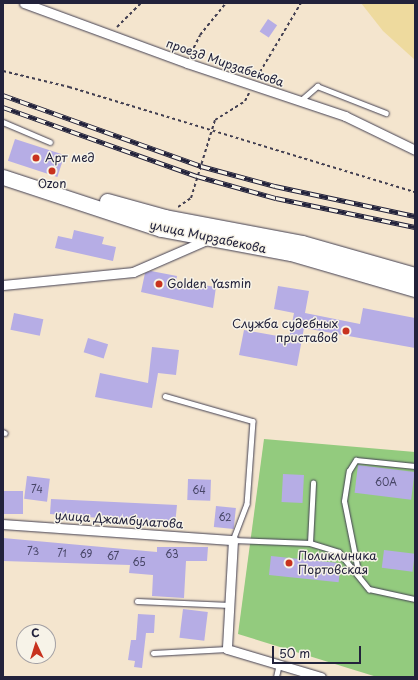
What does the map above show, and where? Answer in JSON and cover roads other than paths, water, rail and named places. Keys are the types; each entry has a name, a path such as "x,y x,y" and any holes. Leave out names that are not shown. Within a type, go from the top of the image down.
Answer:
{"main road":[{"name":"улица Мирзабекова","path":"4,176 161,229 213,232 302,243 415,275"},
{"name":"улица Мирзабекова","path":"213,232 415,289"}],"street":[{"name":"проезд Мирзабекова","path":"24,3 109,36 345,116 415,150"},
{"path":"3,284 134,272 213,232"},
{"name":"улица Джамбулатова","path":"3,524 233,540"},
{"path":"233,540 227,649 321,677"}],"lane":[{"path":"300,101 317,86 386,113"},
{"path":"3,122 50,142"},
{"path":"165,396 253,421 247,504 233,540 310,543 339,552 369,589 415,599"},
{"path":"359,578 344,501 349,470 356,460 415,466"},
{"path":"310,543 313,483"},
{"path":"136,602 230,605"},
{"path":"154,653 227,649"},
{"path":"276,677 279,664"}],"railway":[{"path":"3,95 201,166 275,186 415,216"},
{"path":"3,107 197,176 276,198 415,227"}],"place":[{"name":"Арт мед","path":"36,158"},
{"name":"Ozon","path":"52,171"},
{"name":"Golden Yasmin","path":"159,284"},
{"name":"Служба судебных приставов","path":"346,331"},
{"name":"Поликлиника Портовская","path":"289,563"}]}
